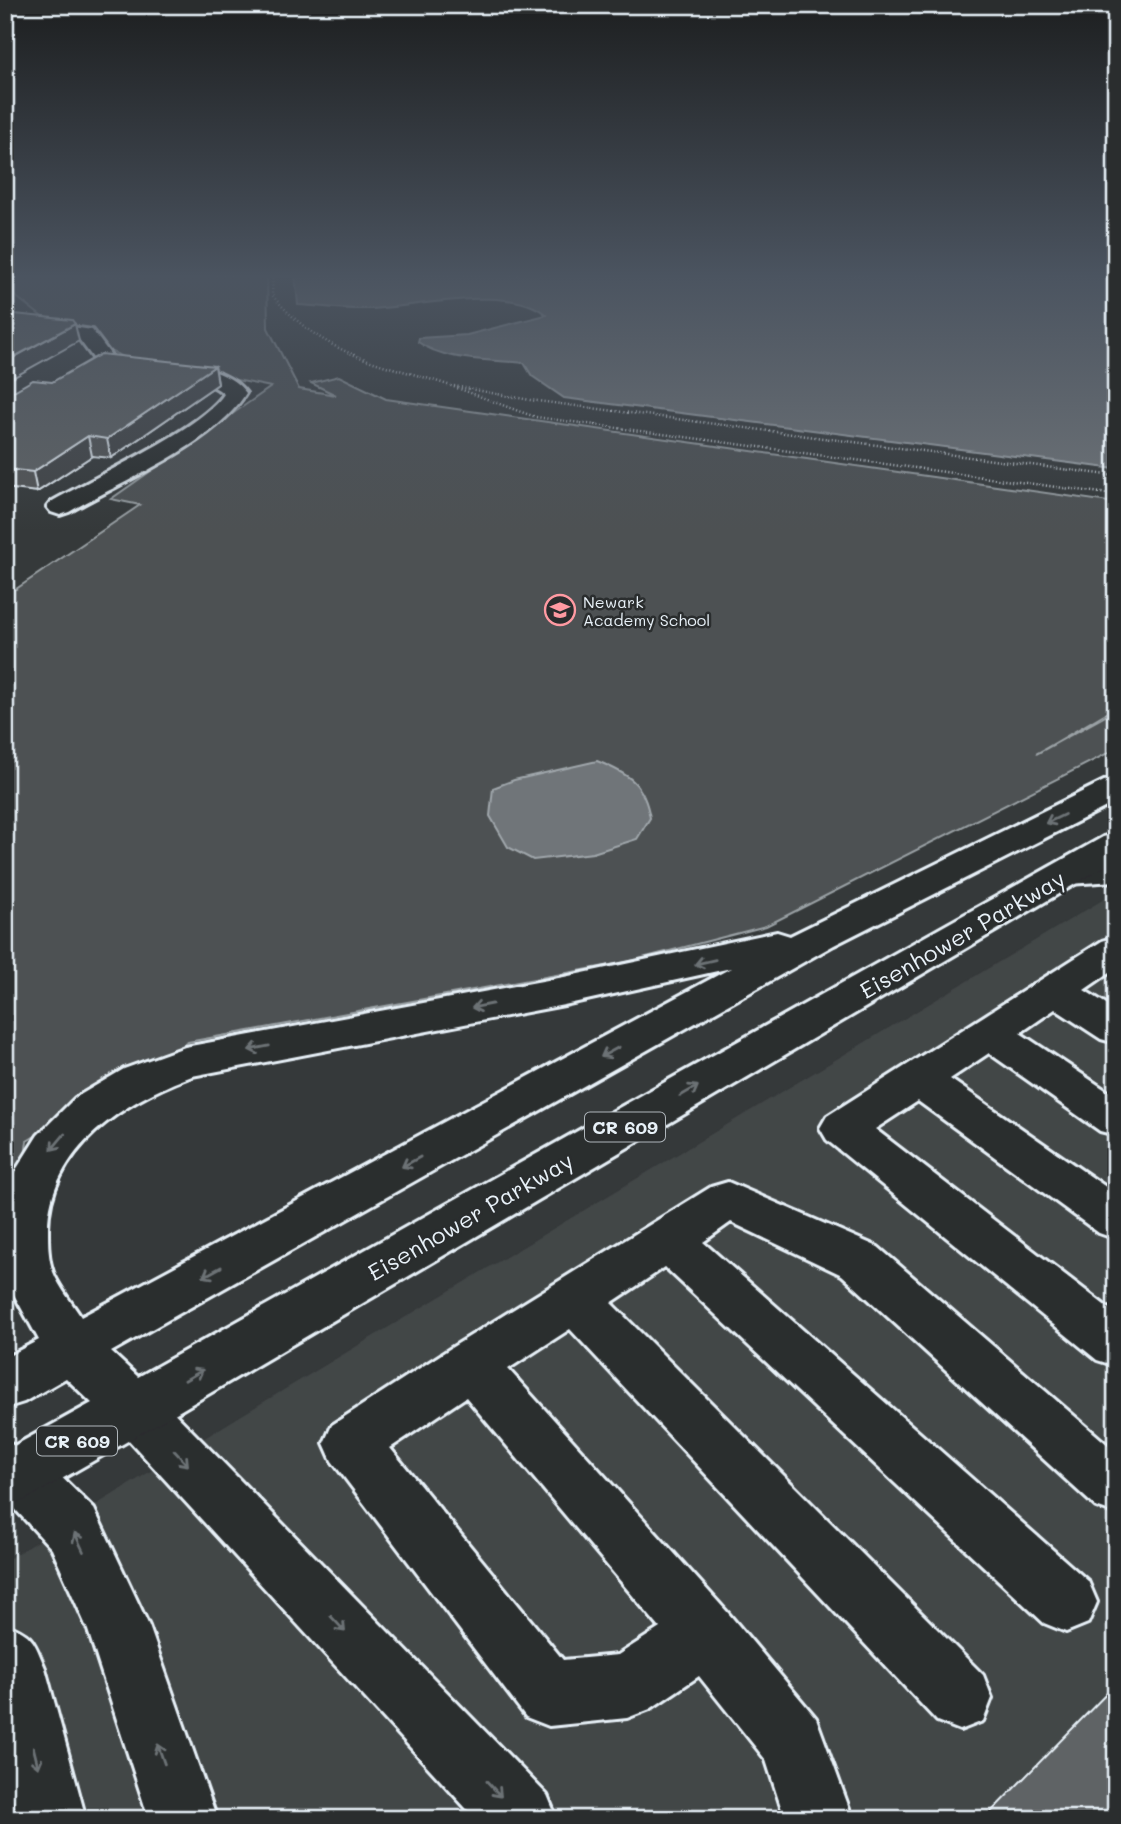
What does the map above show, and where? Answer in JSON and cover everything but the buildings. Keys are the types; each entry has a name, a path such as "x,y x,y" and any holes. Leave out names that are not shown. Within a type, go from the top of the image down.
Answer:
{"main road":[{"path":"60,507 182,439 234,400 235,393 231,386 210,377 105,360"},
{"path":"5,1385 820,936 1116,788"},
{"name":"Eisenhower Parkway","path":"10,1474 135,1409 1116,845"},
{"path":"1068,873 1116,870"},
{"path":"523,1819 135,1409 73,1348 29,1274 21,1242 24,1209 36,1176 54,1146 80,1118 111,1095 146,1076 185,1062 564,991 820,936"},
{"path":"1115,952 843,1128 1116,1345"},
{"path":"1054,990 1116,1029"},
{"path":"990,1033 1116,1119"},
{"path":"919,1079 1116,1220"},
{"path":"706,1635 626,1686 549,1694 352,1443 470,1364 576,1300 727,1200 860,1261 1116,1488"},
{"path":"668,1240 1066,1602"},
{"path":"576,1300 960,1698"},
{"path":"470,1364 706,1635 793,1741 819,1819"},
{"path":"10,1474 73,1529 118,1626 183,1819"},
{"path":"5,1656 13,1668 52,1819"}],"path":[{"path":"366,360 446,385 505,408 578,424 1116,495"},
{"path":"446,385 544,402 1116,476"}],"shaded area":[{"name":"Newark Academy School","path":"137,360 284,360 299,389 336,395 311,383 339,376 386,399 1116,503 1116,707 1036,754 1116,710 1116,749 766,926 627,962 188,1042 27,1141 5,1326 5,588 16,589 140,505 111,499 271,387"},
{"path":"485,360 1116,360 1116,469 564,398 532,376 524,363"},
{"path":"597,761 618,770 633,781 644,796 650,818 637,839 593,853 533,860 508,847 490,816 493,788 514,780"},
{"path":"1116,892 1116,1819 5,1819 5,1561 237,1418"}],"place":[{"name":"Newark Academy School","path":"560,610"}]}
